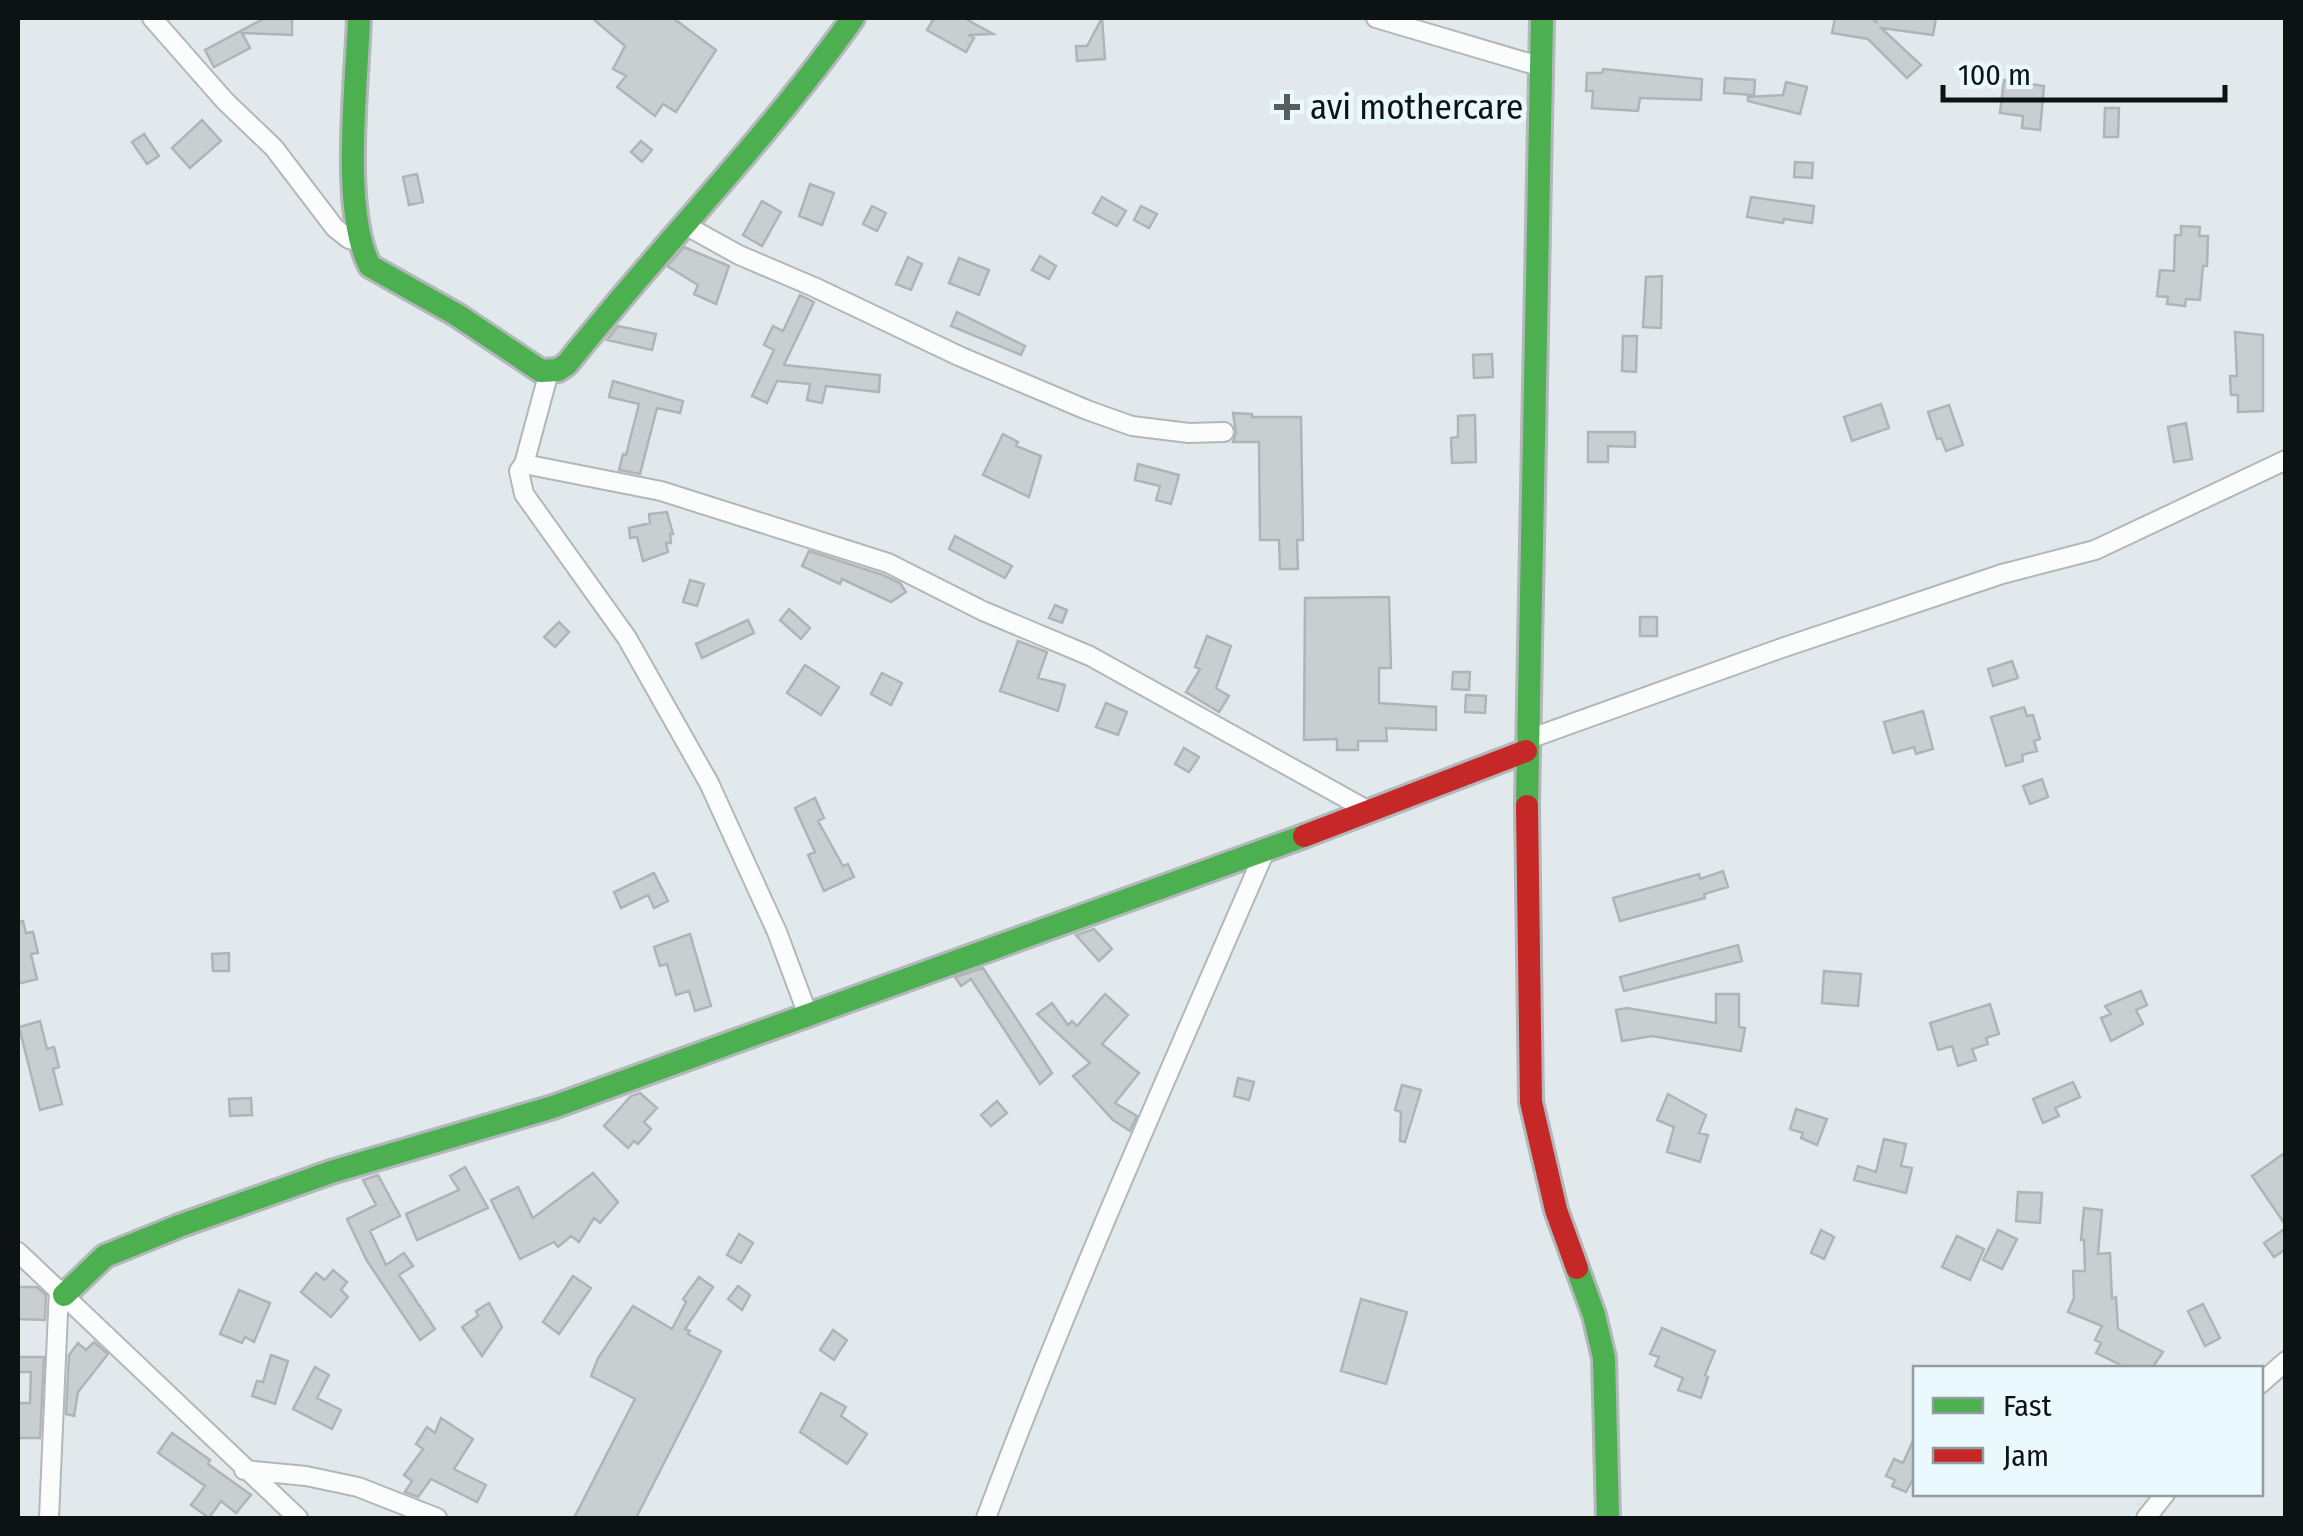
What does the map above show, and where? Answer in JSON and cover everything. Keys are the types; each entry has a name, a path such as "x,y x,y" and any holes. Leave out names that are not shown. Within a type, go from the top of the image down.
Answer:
{"street":[{"path":"152,18 225,101 274,148 335,228 349,240 360,242"},
{"path":"359,18 353,202 360,242 370,266 457,314 541,371 549,372 567,364 636,276 685,225 808,81 853,18"},
{"path":"1376,18 1542,68"},
{"path":"1542,18 1526,746 1532,1102 1552,1195 1594,1315 1604,1358 1608,1518"},
{"path":"685,225 739,256 1059,399 1132,426 1190,434 1224,432"},
{"path":"549,372 519,471 524,494 627,638 709,783 776,932 808,1015"},
{"path":"49,1518 62,1292 105,1256 331,1172 553,1107 1265,851 1778,648 2002,574 2095,550 2286,460"},
{"path":"524,464 661,491 888,563 983,612 1090,656 1370,812"},
{"path":"986,1518 1066,1309 1265,851"},
{"path":"18,1252 298,1518"},
{"path":"2263,1381 2286,1360"},
{"path":"244,1470 306,1476 358,1487 437,1518"},
{"path":"2146,1518 2163,1496"}],"building":[{"path":"592,18 673,18 716,50 676,112 663,104 655,116 617,87 626,76 613,69 625,46"},
{"path":"934,18 964,18 993,34 968,35 974,38 966,52 927,30"},
{"path":"1102,18 1105,59 1077,61 1076,46 1087,46"},
{"path":"1835,18 1871,18 1876,22 1876,18 1936,18 1933,35 1881,28 1921,65 1907,78 1868,39 1832,33"},
{"path":"263,19 292,19 292,35 242,33 250,48 214,67 205,50"},
{"path":"1603,69 1702,79 1701,100 1640,98 1638,111 1592,108 1593,91 1586,91 1587,73 1602,73"},
{"path":"1725,78 1755,80 1754,95 1724,93"},
{"path":"2004,80 2044,86 2040,130 2022,128 2023,116 2000,113"},
{"path":"1786,82 1807,87 1800,114 1748,101 1748,97 1783,95"},
{"path":"2105,108 2119,108 2118,137 2104,137"},
{"path":"202,120 221,141 190,168 172,148"},
{"path":"144,134 159,156 147,164 132,142"},
{"path":"641,141 652,150 642,162 631,152"},
{"path":"1795,162 1813,163 1812,178 1794,177"},
{"path":"417,174 423,202 409,205 403,177"},
{"path":"810,184 834,193 822,225 799,216"},
{"path":"1102,197 1126,211 1117,226 1093,213"},
{"path":"1751,197 1814,206 1812,223 1747,217"},
{"path":"762,201 781,212 762,246 743,235"},
{"path":"872,206 886,213 877,231 863,224"},
{"path":"1141,206 1157,214 1149,228 1134,220"},
{"path":"2181,226 2200,227 2199,236 2208,236 2200,300 2186,299 2185,306 2167,304 2168,297 2157,296 2160,270 2174,271 2175,235 2181,235"},
{"path":"684,247 729,266 716,304 694,294 698,285 667,266"},
{"path":"1040,256 1056,266 1049,279 1032,270"},
{"path":"908,257 922,264 911,290 896,284"},
{"path":"959,258 989,270 979,295 949,283"},
{"path":"1662,276 1661,328 1643,327 1646,277"},
{"path":"800,295 814,302 784,365 880,375 879,392 826,386 822,403 807,400 810,384 777,381 767,403 752,396 774,350 764,345 773,326 783,331"},
{"path":"957,312 1025,346 1021,355 951,326"},
{"path":"618,326 656,334 652,350 607,340"},
{"path":"2235,332 2263,335 2263,411 2238,412 2238,395 2231,395 2230,376 2237,376"},
{"path":"1623,336 1637,336 1636,372 1622,371"},
{"path":"1492,354 1493,377 1474,378 1473,355"},
{"path":"613,381 683,401 680,413 657,408 640,474 619,470 639,404 609,397"},
{"path":"1881,404 1889,428 1852,441 1844,417"},
{"path":"1949,405 1963,445 1946,451 1941,438 1937,439 1928,412"},
{"path":"1233,413 1301,417 1303,540 1297,540 1298,569 1280,569 1279,540 1260,540 1259,442 1233,442"},
{"path":"1475,415 1476,462 1452,463 1451,438 1458,437 1458,416"},
{"path":"2186,423 2192,459 2174,462 2168,427"},
{"path":"1588,432 1635,432 1635,447 1608,446 1608,462 1588,462"},
{"path":"1003,434 1018,442 1016,446 1041,456 1029,497 983,475"},
{"path":"1138,464 1179,475 1171,504 1156,500 1160,486 1135,480"},
{"path":"667,512 673,534 671,543 666,543 668,552 643,561 637,537 630,538 629,528 650,523 649,514"},
{"path":"955,536 1012,566 1005,578 949,549"},
{"path":"809,551 883,575 900,583 906,592 891,602 842,579 840,584 802,566"},
{"path":"690,580 704,584 697,606 683,602"},
{"path":"1389,597 1391,668 1379,668 1379,703 1436,707 1436,730 1386,728 1387,741 1358,741 1358,750 1337,750 1337,739 1304,740 1305,598"},
{"path":"1055,605 1067,610 1062,623 1049,618"},
{"path":"789,609 810,628 801,639 780,620"},
{"path":"1640,617 1657,617 1657,636 1640,636"},
{"path":"748,620 754,633 702,658 696,644"},
{"path":"559,622 569,632 555,647 544,637"},
{"path":"1207,636 1231,646 1216,688 1229,696 1219,712 1186,692 1200,669 1195,667"},
{"path":"1018,641 1047,652 1038,678 1065,685 1058,711 1000,691"},
{"path":"2012,661 2018,678 1993,686 1988,669"},
{"path":"805,665 839,687 821,715 787,693"},
{"path":"1453,672 1470,672 1469,690 1452,689"},
{"path":"882,673 902,683 891,705 871,694"},
{"path":"1466,695 1486,696 1485,713 1465,712"},
{"path":"1106,703 1127,712 1118,735 1096,727"},
{"path":"2024,707 2027,716 2033,715 2040,739 2034,741 2037,751 2006,766 1991,717"},
{"path":"1923,711 1933,749 1916,754 1914,747 1893,753 1884,722"},
{"path":"1184,748 1199,757 1189,772 1175,764"},
{"path":"2042,779 2048,797 2030,804 2023,786"},
{"path":"815,798 824,818 818,821 843,866 848,864 854,877 824,891 808,855 815,852 795,808"},
{"path":"1723,871 1728,887 1704,894 1705,898 1620,921 1613,898"},
{"path":"654,873 668,901 654,908 648,895 621,908 614,892"},
{"path":"23,921 26,933 33,932 38,953 31,954 37,979 18,984 18,922"},
{"path":"1094,929 1112,949 1099,961 1076,935"},
{"path":"690,934 711,1006 695,1011 689,991 676,995 667,964 660,966 654,947"},
{"path":"1738,945 1742,961 1624,991 1620,977"},
{"path":"229,953 229,971 213,971 212,954"},
{"path":"983,968 1052,1073 1040,1084 971,979 961,986 955,977"},
{"path":"1824,971 1861,974 1858,1006 1822,1003"},
{"path":"2141,991 2147,1005 2136,1010 2143,1024 2111,1041 2101,1018 2111,1014 2105,1006"},
{"path":"1105,994 1128,1015 1102,1044 1139,1073 1115,1103 1137,1116 1130,1131 1113,1120 1073,1076 1090,1063 1037,1014 1052,1003 1068,1025 1072,1021 1077,1026"},
{"path":"1716,994 1739,994 1739,1027 1745,1028 1741,1051 1652,1036 1622,1041 1616,1010 1627,1008 1716,1023"},
{"path":"1990,1004 1999,1034 1986,1038 1988,1044 1972,1049 1976,1060 1958,1066 1952,1046 1938,1050 1930,1023"},
{"path":"40,1021 47,1049 54,1047 59,1067 53,1069 62,1104 40,1110 19,1027"},
{"path":"1238,1078 1254,1082 1249,1100 1234,1096"},
{"path":"2073,1082 2080,1097 2055,1108 2059,1116 2043,1123 2033,1099"},
{"path":"1402,1085 1421,1090 1405,1142 1400,1141 1401,1112 1395,1110"},
{"path":"640,1093 657,1108 644,1122 651,1129 638,1144 634,1141 628,1148 604,1126 631,1096"},
{"path":"1668,1094 1706,1115 1699,1133 1708,1135 1700,1162 1667,1152 1674,1127 1657,1120"},
{"path":"251,1098 252,1115 230,1116 229,1099"},
{"path":"997,1101 1007,1113 991,1126 981,1115"},
{"path":"1796,1109 1827,1119 1817,1145 1801,1138 1803,1133 1790,1129"},
{"path":"1884,1139 1906,1144 1901,1166 1912,1168 1906,1193 1854,1180 1858,1166 1876,1172"},
{"path":"2286,1152 2286,1226 2252,1176"},
{"path":"465,1167 488,1208 417,1240 406,1214 459,1190 450,1176"},
{"path":"593,1173 618,1202 600,1223 594,1218 579,1242 571,1236 558,1247 554,1242 520,1259 491,1200 518,1187 533,1218"},
{"path":"378,1175 400,1216 370,1231 386,1265 404,1253 413,1266 399,1275 435,1329 420,1340 367,1261 347,1219 376,1205 363,1180"},
{"path":"2018,1192 2042,1193 2040,1223 2016,1221"},
{"path":"2084,1208 2102,1210 2098,1254 2110,1253 2118,1329 2163,1352 2153,1366 2118,1366 2096,1353 2101,1343 2095,1340 2102,1326 2068,1312 2074,1298 2073,1271 2085,1271 2081,1240"},
{"path":"2286,1228 2286,1249 2274,1257 2264,1243"},
{"path":"1821,1230 1834,1237 1824,1259 1811,1253"},
{"path":"1998,1230 2017,1239 2002,1269 1983,1260"},
{"path":"739,1234 753,1243 741,1263 727,1255"},
{"path":"1957,1236 1984,1249 1970,1280 1942,1267"},
{"path":"333,1270 347,1282 341,1290 348,1297 331,1317 301,1292 316,1273 325,1280"},
{"path":"573,1276 591,1288 559,1334 543,1322"},
{"path":"699,1277 713,1287 685,1329 721,1351 636,1518 574,1518 635,1399 591,1376 598,1358 633,1306 672,1329 686,1302 683,1299"},
{"path":"738,1286 750,1295 742,1310 728,1299"},
{"path":"18,1287 37,1287 46,1295 45,1320 18,1319"},
{"path":"239,1290 270,1303 254,1342 245,1337 242,1343 220,1334"},
{"path":"1361,1299 1407,1312 1386,1384 1341,1371"},
{"path":"489,1303 502,1327 482,1356 462,1327"},
{"path":"2203,1304 2220,1338 2205,1346 2188,1311"},
{"path":"1662,1328 1715,1351 1701,1398 1678,1390 1683,1378 1655,1366 1659,1357 1650,1354"},
{"path":"833,1330 847,1340 834,1360 820,1350"},
{"path":"94,1342 108,1354 78,1392 74,1416 66,1414 69,1355 78,1343 86,1350"},
{"path":"271,1355 288,1361 275,1404 252,1396 257,1381 263,1382"},
{"path":"18,1357 44,1357 40,1438 18,1438 18,1403 30,1403 31,1372 18,1372"},
{"path":"315,1367 329,1375 317,1398 341,1410 332,1429 293,1409"},
{"path":"821,1393 846,1407 841,1416 867,1434 847,1464 800,1432"},
{"path":"441,1418 473,1439 454,1469 486,1485 477,1502 431,1479 418,1497 405,1492 412,1481 404,1475 423,1449 416,1444 427,1427 435,1433"},
{"path":"172,1433 251,1495 236,1513 221,1501 209,1518 191,1505 205,1486 158,1453"},
{"path":"1913,1441 1913,1479 1906,1492 1892,1486 1895,1480 1886,1476 1894,1459 1903,1463"}],"traffic: fast":[{"path":"359,18 353,181 361,242 370,266 457,315 541,371 558,370 567,364 785,107 853,18"},
{"path":"1527,806 1542,18"},
{"path":"64,1295 105,1256 179,1226 331,1172 553,1107 1304,836"},
{"path":"1577,1268 1604,1358 1608,1518"}],"traffic: jam":[{"path":"1304,836 1526,751"},
{"path":"1527,806 1531,1102 1556,1210 1577,1268"}],"place":[{"name":"avi mothercare","path":"1287,107"}]}
